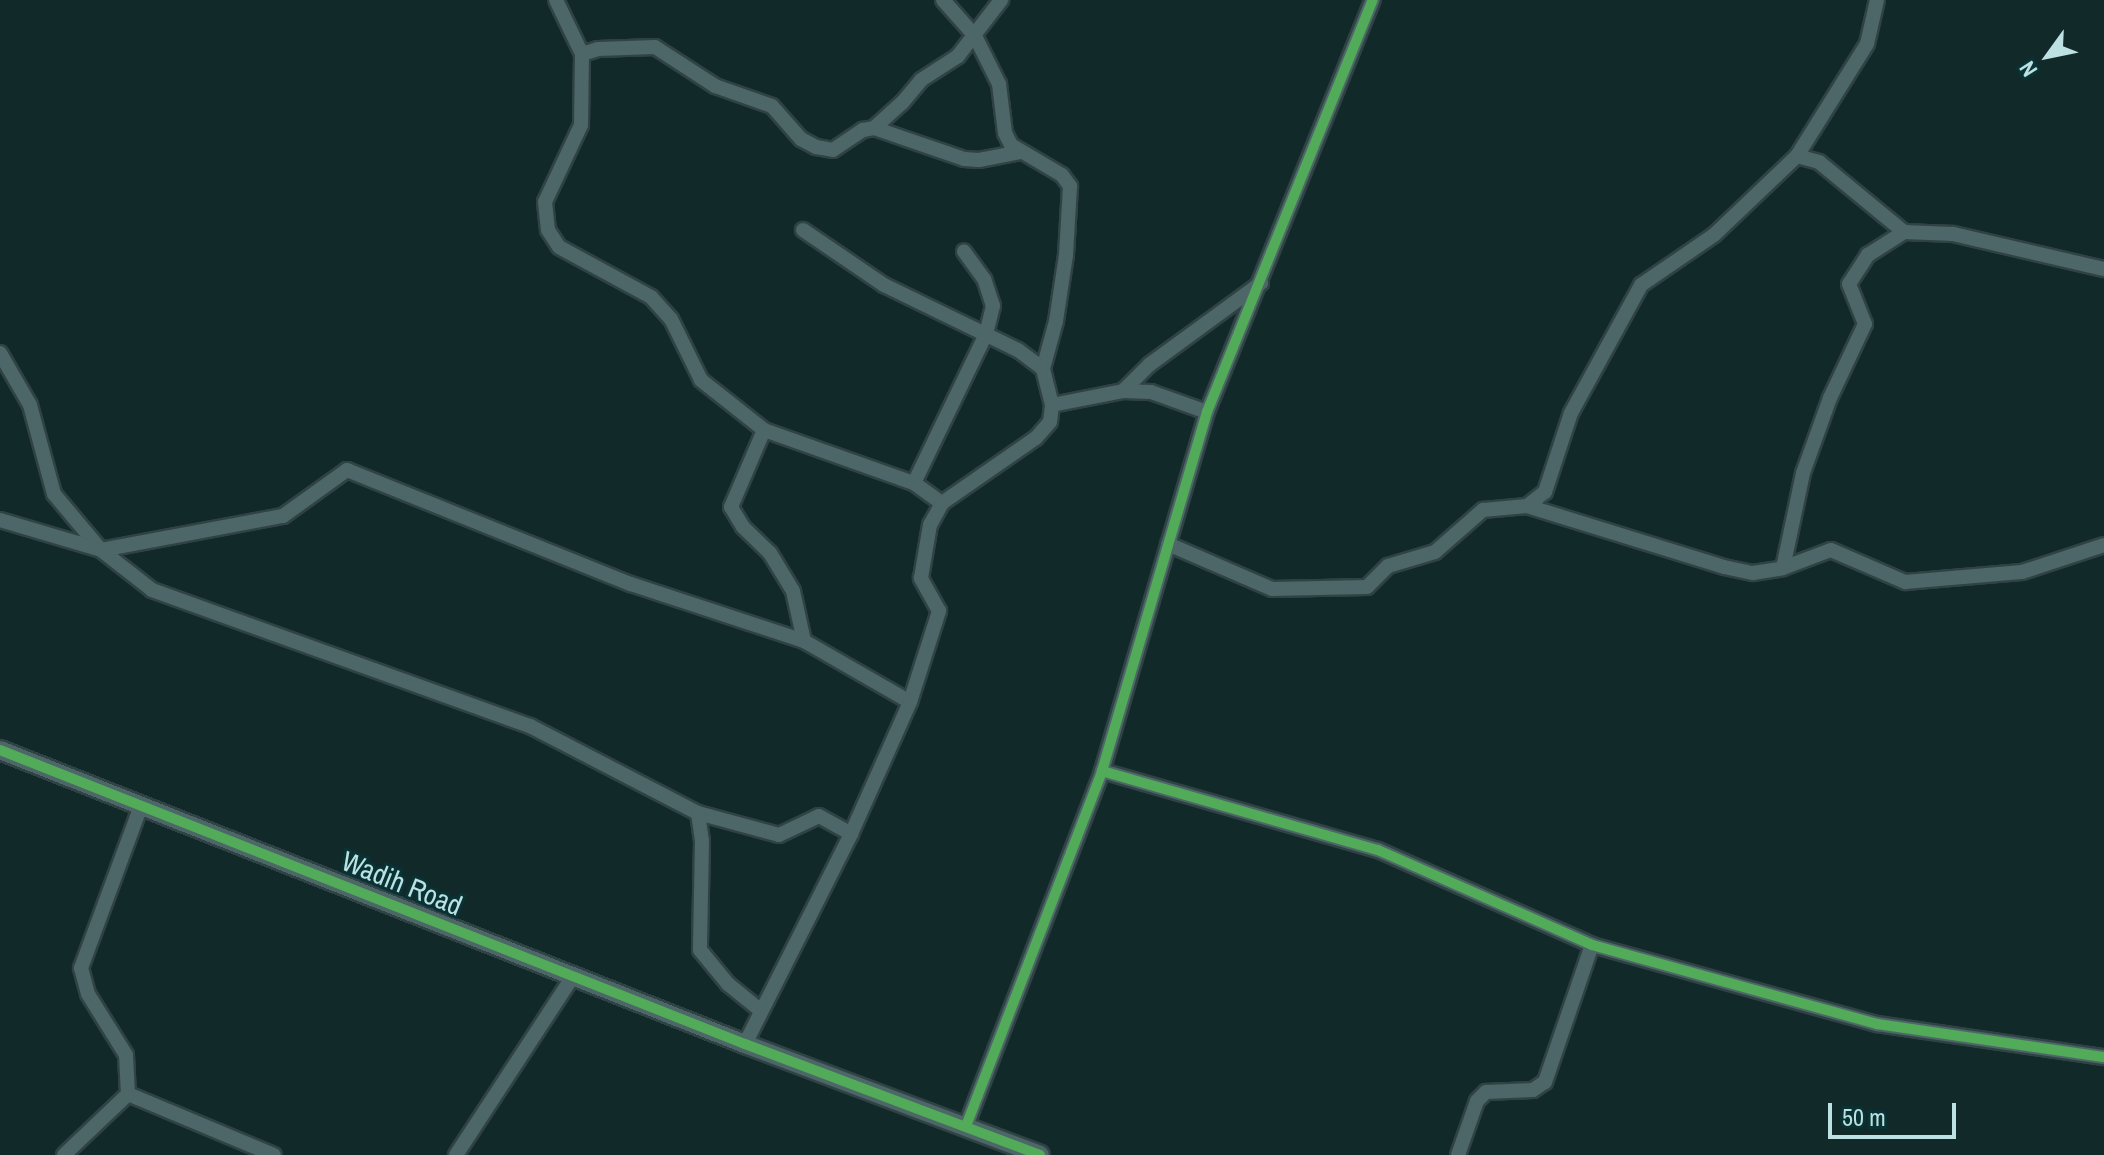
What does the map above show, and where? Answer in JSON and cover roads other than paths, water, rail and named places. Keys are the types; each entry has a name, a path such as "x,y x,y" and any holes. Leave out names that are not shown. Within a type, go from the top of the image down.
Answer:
{"street":[{"path":"556,0 582,54 581,125 545,202 548,230 559,247 651,297 671,319 701,380 764,430 914,483 942,503"},
{"path":"745,1044 851,834 910,702 939,611 921,578 930,525 942,503 1036,438 1050,422 1052,405 1043,369 1058,308 1070,186 1062,175 1011,145 1005,133 999,84 975,36 943,0"},
{"path":"874,128 921,80 958,56 1001,0"},
{"path":"966,1126 1102,771 1207,412 1373,0"},
{"path":"1527,506 1545,492 1571,413 1641,285 1714,235 1797,156 1867,44 1877,0"},
{"path":"582,54 598,49 655,47 715,86 772,106 801,139 816,147 833,150 863,130 874,128 964,159 1021,152"},
{"path":"1797,156 1819,162 1904,232"},
{"path":"803,230 884,285 1018,350 1043,369"},
{"path":"1783,568 1803,473 1830,398 1865,324 1849,284 1868,255 1904,232 1953,234 2104,269"},
{"path":"914,483 986,334 993,306 984,279 964,251"},
{"path":"1123,391 1149,365 1261,283"},
{"path":"0,353 30,405 54,494 101,550 152,590 530,726 698,813 779,835 819,816 851,834"},
{"path":"1052,405 1123,391 1165,395 1207,412"},
{"path":"764,430 731,507 743,527 770,553 793,591 804,641"},
{"path":"0,520 101,550 283,516 347,470 631,584 804,641 910,702"},
{"path":"1168,544 1272,589 1367,587 1388,566 1435,552 1483,510 1527,506 1724,567 1753,573 1783,568 1831,550 1905,582 2022,572 2104,545"},
{"name":"Wadih Road","path":"0,750 745,1044 1040,1155"},
{"path":"1102,771 1378,850 1592,945 1877,1024 2104,1057"},
{"path":"64,1155 128,1094 126,1055 88,994 81,968 141,806"},
{"path":"698,813 702,841 700,950 728,984 760,1010"},
{"path":"1458,1155 1477,1101 1486,1092 1533,1090 1545,1082 1592,945"},
{"path":"456,1155 573,976"},
{"path":"128,1094 274,1155"}]}
